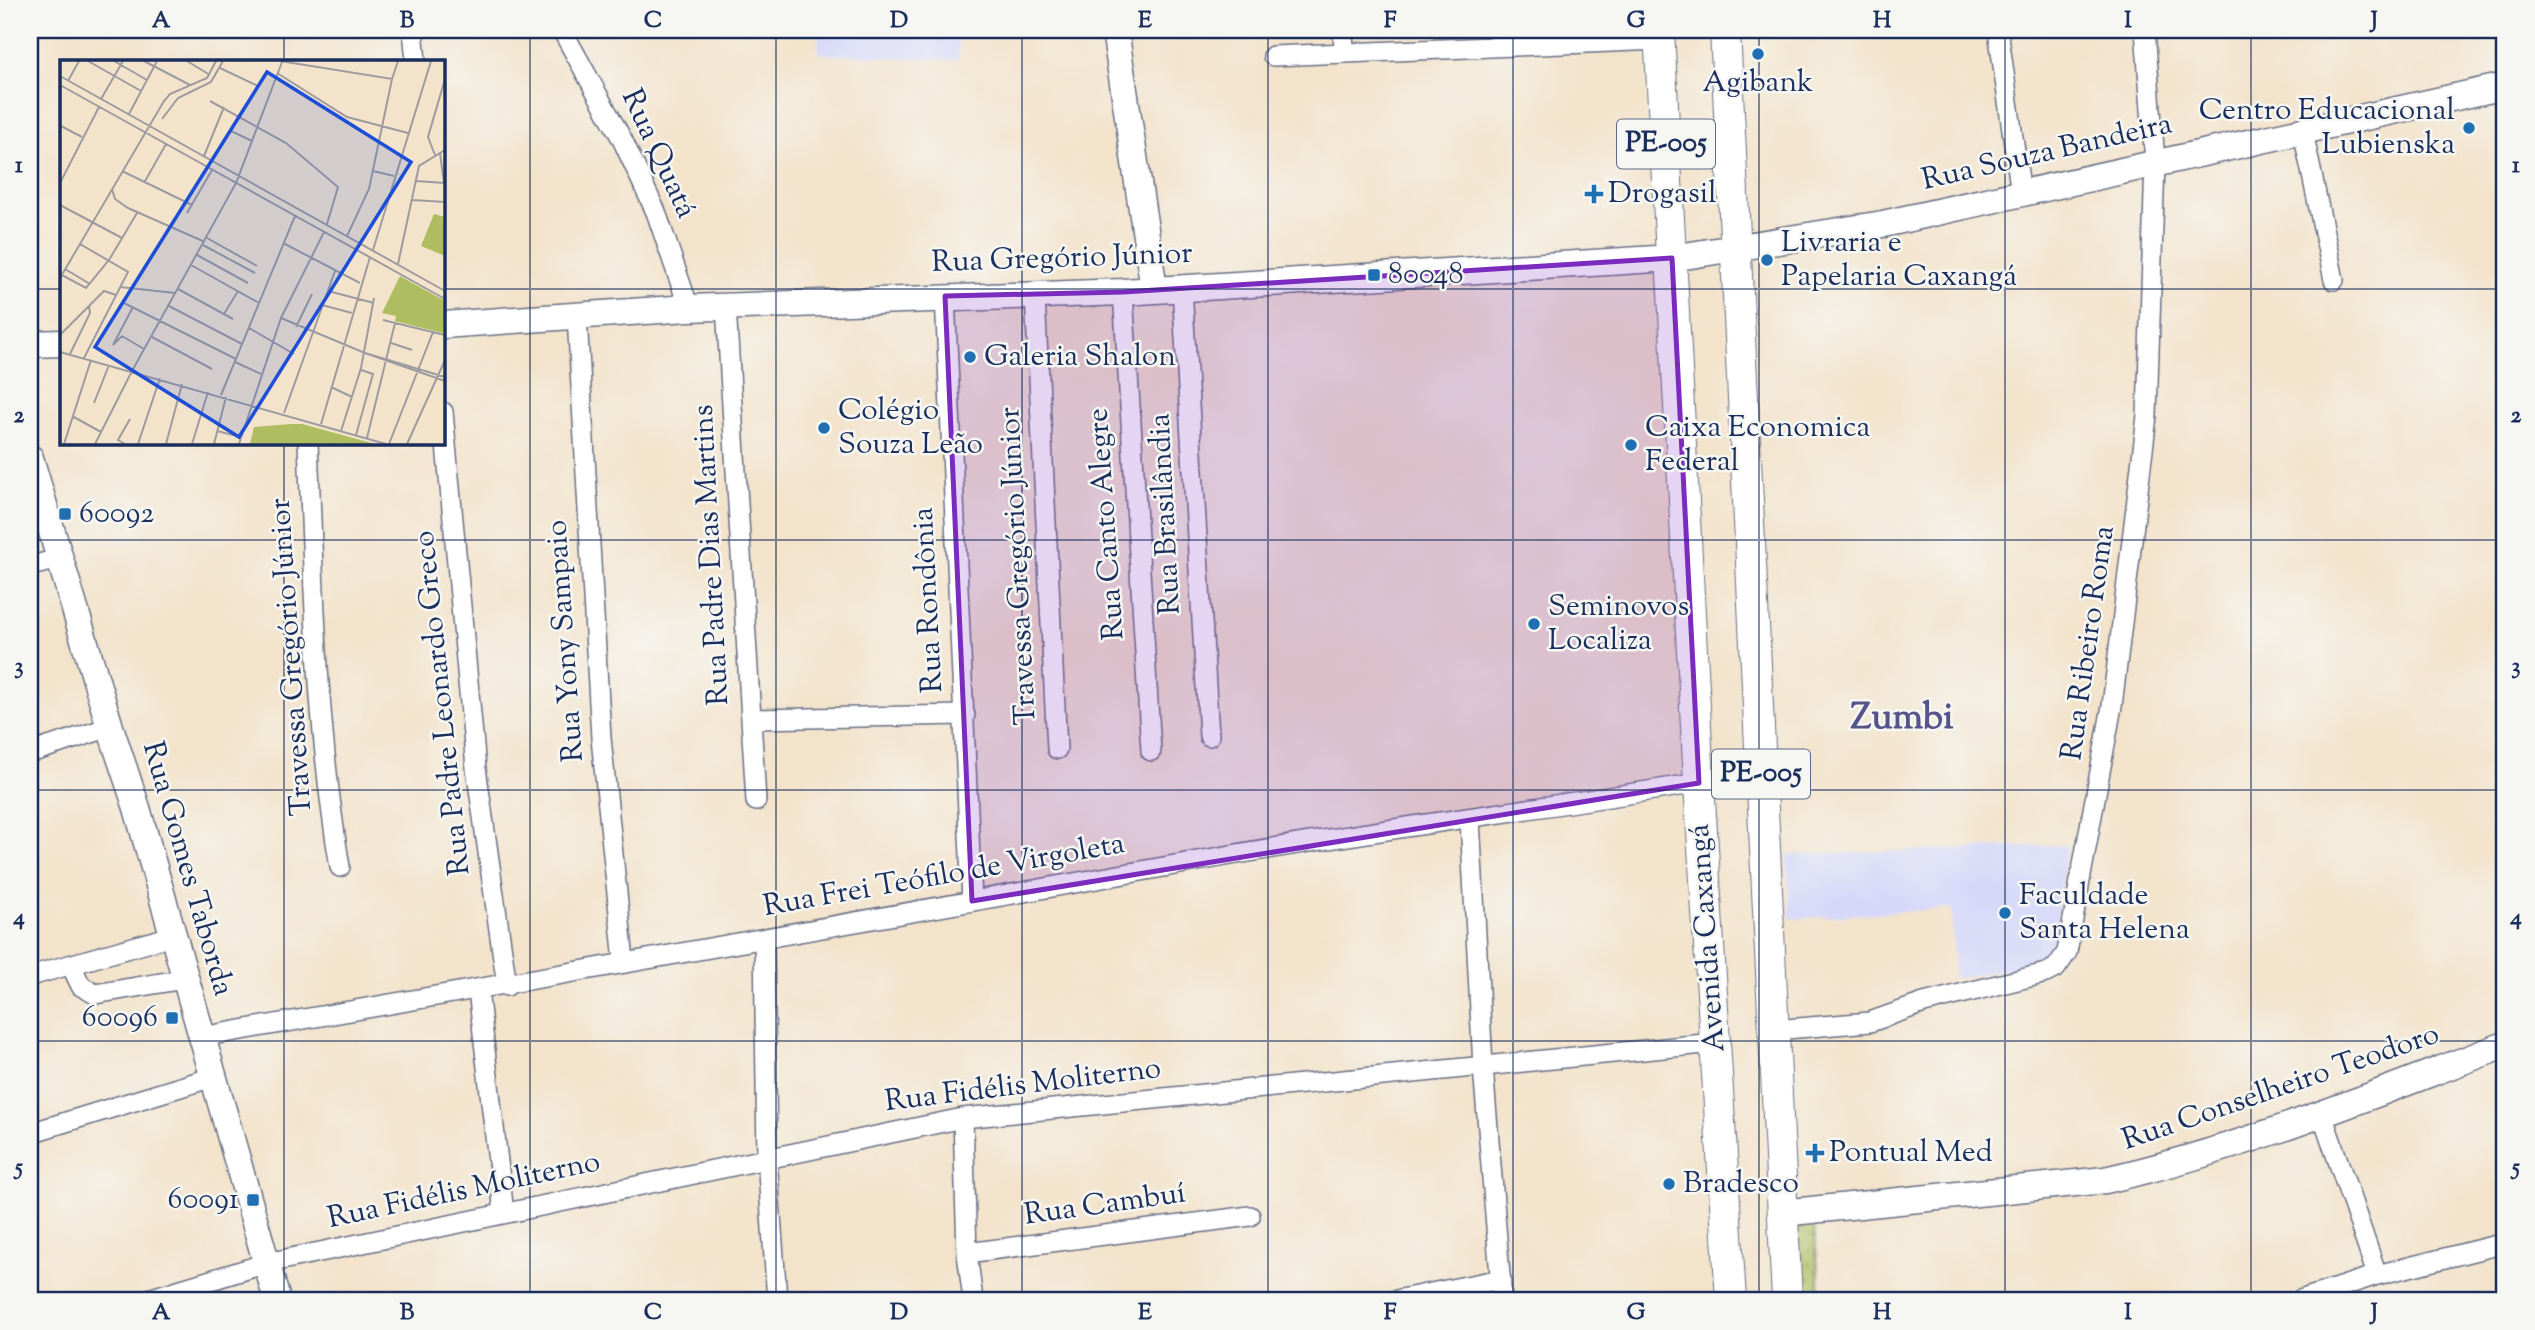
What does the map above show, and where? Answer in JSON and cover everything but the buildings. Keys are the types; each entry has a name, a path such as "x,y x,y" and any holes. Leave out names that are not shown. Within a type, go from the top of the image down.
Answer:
{"main road":[{"path":"1115,30 1154,289"},
{"name":"Avenida Caxangá","path":"1725,30 1787,1300"},
{"name":"Avenida Caxangá","path":"1659,35 1678,257 1699,783 1714,1043 1723,1135 1731,1300"},
{"name":"Rua Souza Bandeira","path":"1678,257 1883,224 2505,86"},
{"name":"Rua Gregório Júnior","path":"444,325 689,307 945,296 1122,292 1678,257"},
{"path":"30,344 60,343"},
{"name":"Rua Gomes Taborda","path":"30,458 110,727 137,808 277,1300"},
{"name":"Rua Conselheiro Teodoro","path":"1782,1213 2105,1180 2187,1160 2322,1114 2505,1045"}],"street":[{"path":"413,30 416,60"},
{"name":"Rua Quatá","path":"562,30 622,139 656,212 689,307"},
{"path":"1342,30 1345,52"},
{"path":"1998,30 2021,194"},
{"name":"Rua Ribeiro Roma","path":"1774,1030 1870,1021 1947,997 2046,973 2056,968 2067,952 2105,753 2137,515 2147,416 2155,162 2145,30"},
{"path":"1273,55 1659,35"},
{"path":"2304,132 2334,280"},
{"name":"Rua Brasilândia","path":"1182,288 1209,736"},
{"name":"Rua Canto Alegre","path":"1122,292 1151,751"},
{"name":"Rua Rondônia","path":"945,296 972,901"},
{"name":"Travessa Gregório Júnior","path":"1035,296 1057,749"},
{"name":"Rua Padre Dias Martins","path":"726,306 756,801"},
{"name":"Rua Yony Sampaio","path":"576,316 601,738 624,961"},
{"name":"Rua Padre Leonardo Greco","path":"444,423 476,768 507,986"},
{"name":"Travessa Gregório Júnior","path":"308,444 320,713 326,785 340,867"},
{"path":"30,566 60,559"},
{"path":"751,719 965,715"},
{"path":"30,753 110,727"},
{"name":"Rua Frei Teófilo de Virgoleta","path":"201,1037 507,986 624,961 764,939 1236,855 1699,783"},
{"path":"1470,819 1483,1067 1502,1300"},
{"path":"30,975 172,936"},
{"path":"764,939 767,1157 777,1300"},
{"path":"71,965 81,986 95,994 184,978"},
{"path":"478,990 505,1213"},
{"name":"Rua Fidélis Moliterno","path":"145,1300 267,1263 963,1118 1714,1043"},
{"path":"30,1133 213,1077"},
{"path":"2322,1114 2377,1275"},
{"path":"963,1118 968,1253 973,1300"},
{"name":"Rua Cambuí","path":"968,1253 1250,1216"},
{"path":"2300,1300 2377,1275 2505,1243"},
{"path":"1396,1300 1501,1279"}],"highlighted area":[{"path":"1672,258 1699,783 972,901 945,296 1123,292"}],"shaded area":[{"path":"819,30 959,30 958,60 818,54"},
{"name":"Faculdade Santa Helena","path":"2067,845 2051,963 1954,978 1952,908 1790,919 1787,855"}],"green space":[{"path":"1813,1219 1821,1300 1802,1300 1795,1220"}],"place":[{"name":"Agibank","path":"1758,54"},
{"name":"Centro Educacional Lubienska","path":"2469,128"},
{"name":"Drogasil","path":"1594,194"},
{"name":"Livraria e Papelaria Caxangá","path":"1767,260"},
{"name":"80048","path":"1374,275"},
{"name":"Galeria Shalon","path":"970,357"},
{"name":"Colégio Souza Leão","path":"824,428"},
{"name":"Caixa Economica Federal","path":"1631,445"},
{"name":"60092","path":"65,514"},
{"name":"Seminovos Localiza","path":"1534,624"},
{"name":"Faculdade Santa Helena","path":"2005,913"},
{"name":"60096","path":"172,1018"},
{"name":"Pontual Med","path":"1815,1153"},
{"name":"Bradesco","path":"1669,1184"},
{"name":"60091","path":"253,1200"}],"district":[{"name":"Zumbi","path":"1902,719"}]}
